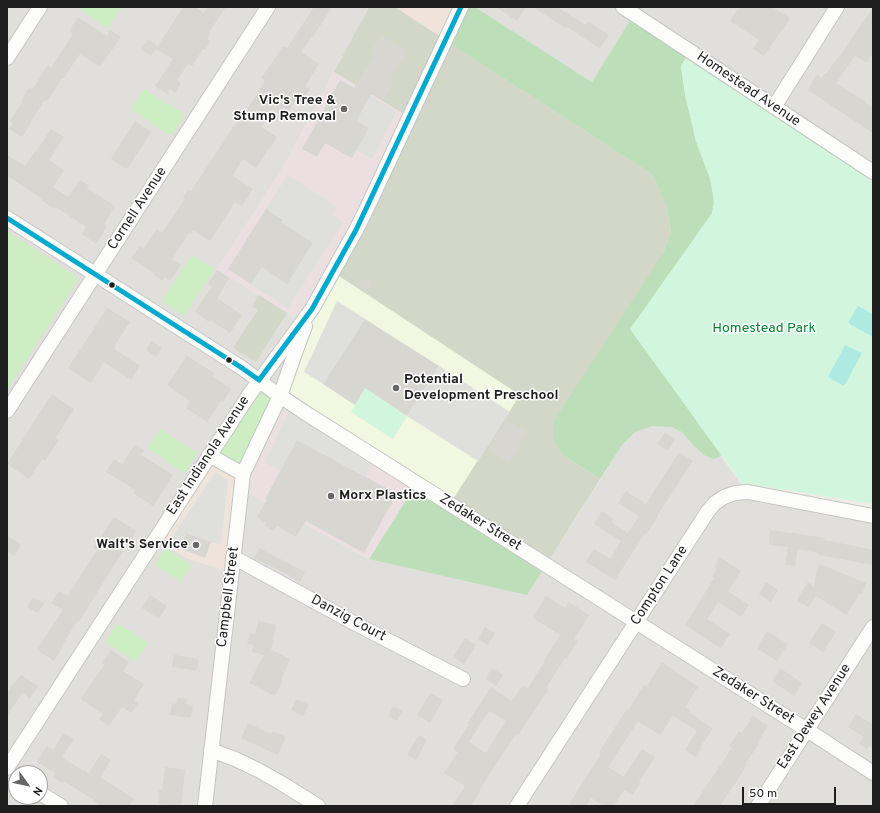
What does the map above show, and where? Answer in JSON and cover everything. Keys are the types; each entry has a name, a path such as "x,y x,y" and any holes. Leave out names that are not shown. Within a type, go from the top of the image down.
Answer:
{"street":[{"path":"7,58 40,7"},
{"name":"Cornell Avenue","path":"7,410 268,7"},
{"name":"East Indianola Avenue","path":"7,768 259,380 312,309 366,210 461,7"},
{"path":"774,107 838,7"},
{"name":"Homestead Avenue","path":"632,9 774,107 873,172"},
{"name":"Zedaker Street","path":"7,218 242,368 280,396 873,773"},
{"name":"Campbell Street","path":"205,806 243,474 280,396 312,309"},
{"path":"210,455 243,474"},
{"name":"Compton Lane","path":"517,806 708,511 716,503 724,497 735,493 748,492 873,516"},
{"name":"Danzig Court","path":"233,557 356,624 463,679"},
{"name":"East Dewey Avenue","path":"758,806 873,627"},
{"path":"211,750 258,770 318,806"},
{"path":"48,798 61,806"}],"shaded area":[{"path":"7,7 369,7 281,171 217,269 302,322 241,489 369,559 546,565 665,378 741,484 750,484 873,516 873,806 7,806"},
{"path":"369,7 395,7 653,175 666,204 671,231 663,253 564,456 600,479 546,565 450,504 520,395 333,272 409,117 334,72"},
{"path":"395,7 461,7 445,40"},
{"path":"475,7 873,7 873,172 634,15 592,82"},
{"path":"334,72 409,117 302,323 217,269 281,171"},
{"path":"370,96 396,111 373,159 356,150 369,128 356,121"},
{"path":"288,175 337,207 332,215 343,222 288,308 251,284 262,267 287,283 313,243 281,222 283,220 266,209"},
{"name":"Potential Development Preschool","path":"333,272 520,395 450,504 280,396 286,378"},
{"path":"259,295 287,313 256,362 233,348 258,310 252,306"},
{"path":"337,301 365,319 323,384 304,372"},
{"path":"858,306 873,314 873,337 848,323"},
{"path":"845,345 862,353 844,386 828,377"},
{"path":"439,366 510,412 478,461 407,416"},
{"path":"280,396 417,483 369,559 241,489"},
{"path":"289,411 371,465 365,476 297,440 280,471 265,462"},
{"path":"209,455 243,474 231,572 190,560 155,539"},
{"path":"215,472 228,481 221,545 186,533 181,549 169,542"}],"green space":[{"path":"77,7 121,7 108,28"},
{"path":"461,7 475,7 592,82 634,14 690,51 681,66 685,94 696,141 710,178 714,203 712,213 728,447 719,457 713,459 704,455 682,432 672,427 652,426 635,432 623,444 600,479 564,456 553,439 554,421 663,253 671,231 666,205 653,175 445,40"},
{"name":"Homestead Park","path":"690,51 873,172 873,504 750,484 742,484 630,329 712,213 714,203 710,178 696,141 685,94 681,66"},
{"path":"144,89 185,115 171,136 131,109"},
{"path":"7,231 79,278 7,390"},
{"path":"192,255 214,269 184,316 162,301"},
{"path":"259,380 277,394 243,474 209,455"},
{"path":"365,388 407,416 393,439 351,412"},
{"path":"160,429 197,453 184,473 148,448"},
{"path":"417,483 546,565 527,595 369,559"},
{"path":"165,548 191,565 181,582 155,565"},
{"path":"117,623 148,643 136,662 105,642"}],"building":[{"path":"183,7 195,7 204,13 208,7 226,7 209,32 211,33 207,39 211,41 205,50 203,49 192,66 188,64 177,80 181,83 175,93 170,89 167,94 155,86 173,59 156,49"},
{"path":"314,7 332,7 313,37 312,36 301,52 319,64 305,86 310,89 302,101 297,98 285,117 272,109 261,127 277,137 256,168 243,159 233,176 253,189 242,206 235,202 210,241 193,230 191,234 189,233 172,259 181,265 170,281 165,277 162,281 154,275 155,274 131,258 140,246 144,249 157,229 162,233 185,199 183,198 188,190 191,191 238,120 240,121 265,81 261,78 283,46 287,48"},
{"path":"496,7 526,7 517,21"},
{"path":"533,7 557,7 585,25 588,21 609,35 600,49 566,26 565,28"},
{"path":"741,7 772,7 790,18 764,56 753,49 759,40 730,21 737,10 738,11"},
{"path":"873,8 873,53 866,63 855,56 836,83 873,108 873,133 808,90 817,74 822,78 839,56 840,57"},
{"path":"78,17 107,36 110,30 121,37 100,67 80,54 47,101 45,100 22,137 9,129 13,124 10,121 29,88 32,90 48,65 51,68 73,34 69,31"},
{"name":"Vic's Tree & Stump Removal","path":"381,35 407,52 390,80 394,82 384,100 372,93 356,121 369,128 352,158 325,143 317,157 302,149 340,80 354,88 374,55 370,52"},
{"path":"148,39 158,46 151,56 141,50"},
{"path":"135,121 151,132 127,169 111,159"},
{"path":"51,129 64,137 49,160 64,170 53,187 68,197 80,180 89,186 87,188 115,206 104,224 107,226 96,244 82,234 86,227 56,207 55,209 41,200 41,198 7,176 7,155 25,166"},
{"path":"266,209 283,220 281,222 313,243 287,284 262,267 251,284 228,269"},
{"path":"217,270 229,278 217,298 242,315 230,333 210,320 209,322 195,312 212,287 208,284"},
{"path":"363,277 372,283 366,291 358,286"},
{"path":"107,308 130,322 114,349 140,366 131,380 104,362 91,383 68,368"},
{"path":"365,319 439,366 407,416 365,388 355,405 323,384"},
{"path":"152,341 162,348 156,357 146,350"},
{"path":"187,356 214,373 212,376 231,389 207,422 186,408 190,401 167,385"},
{"path":"52,394 74,409 56,438 59,440 45,461 42,459 29,479 7,464"},
{"path":"507,419 528,432 509,463 488,449"},
{"path":"665,433 675,439 668,451 657,444"},
{"name":"Morx Plastics","path":"297,440 397,494 364,553 306,521 296,537 277,526 274,531 265,526 266,523 257,517"},
{"path":"135,444 144,450 141,455 173,475 153,506 133,493 135,490 106,472 114,459 122,464"},
{"path":"679,452 693,461 615,580 586,562 594,549 610,559 621,541 594,524 602,511 613,519 611,522 628,533 639,516 618,503 626,491 646,504"},
{"path":"114,517 136,531 79,621 78,620 54,661 37,650 63,610 51,603 59,591 68,596 97,550 93,548"},
{"path":"770,530 825,538 825,540 873,550 873,565 819,555 819,553 798,549 795,566 785,565 788,547 769,545"},
{"name":"Walt's Service","path":"186,533 211,542 205,558 181,549"},
{"path":"7,536 21,545 14,556 7,551"},
{"path":"259,548 305,572 300,582 254,558"},
{"path":"720,557 741,571 728,591 749,605 741,617 718,602 707,619 730,634 721,648 685,625 714,578 712,577 717,569 714,567"},
{"path":"820,564 866,583 862,594 860,593 846,615 816,596 808,607 797,600 808,582 814,586 817,569"},
{"path":"766,582 778,590 771,602 759,594"},
{"path":"150,595 167,606 159,619 142,608"},
{"path":"546,596 565,608 569,602 589,615 574,639 578,641 546,688 548,690 518,735 516,734 500,758 471,806 452,806 465,786 444,773 458,752 453,749 469,725 467,724 491,687 512,701 523,685 528,688 560,635 533,618","holes":["489,711 506,721 486,753 469,742"]},
{"path":"33,597 44,603 38,613 27,607"},
{"path":"258,621 276,625 271,650 290,659 281,681 282,682 275,696 249,683 264,655 252,652 253,645 247,644 250,633 255,634"},
{"path":"822,623 836,632 823,652 809,643"},
{"path":"485,627 495,633 488,645 478,639"},
{"path":"767,631 788,644 777,661 757,648"},
{"path":"465,638 476,645 464,664 453,657"},
{"path":"111,650 129,662 123,671 144,684 134,701 138,703 132,713 122,707 109,726 99,719 103,714 81,699 105,664 102,663"},
{"path":"174,655 199,659 197,671 172,667"},
{"path":"662,662 698,687 685,707 690,710 689,712 713,729 700,747 702,748 696,757 685,750 697,731 673,716 660,735 638,721 608,767 624,777 642,749 655,757 632,795 624,790 614,806 604,806 591,798 586,806 568,806 601,754 599,752 627,709 628,710 644,685 647,686"},
{"path":"492,668 503,675 496,686 485,679"},
{"path":"780,668 802,683 794,696 772,681"},
{"path":"21,675 38,686 30,698 22,693 7,716 7,693 14,682 15,683"},
{"path":"430,693 443,700 430,723 417,715"},
{"path":"177,698 187,699 186,704 193,705 191,718 170,715 172,703 176,704"},
{"path":"297,699 309,705 303,716 291,710"},
{"path":"393,706 402,711 397,721 388,716"},
{"path":"856,714 872,724 873,723 873,749 869,746 867,749 859,744 864,737 848,727"},
{"path":"753,716 768,726 757,743 759,744 745,764 747,765 720,806 693,806 732,748 729,746 739,731 742,733"},
{"path":"248,723 271,734 273,731 286,737 278,755 241,738"},
{"path":"64,733 74,739 62,757 83,771 84,770 89,773 101,754 111,760 100,777 134,799 129,806 100,806 93,801 94,800 64,781 62,783 53,777 55,773 48,769 48,765 42,765 37,762 47,746 53,750"},
{"path":"419,735 427,740 416,760 407,755"},
{"path":"165,767 185,770 181,806 158,804 159,790 162,790"}],"transit line":[{"path":"259,380 312,309 356,230 461,7"},
{"path":"7,218 259,380"}],"place":[{"name":"Vic's Tree & Stump Removal","path":"344,109"},
{"name":"Potential Development Preschool","path":"396,388"},
{"name":"Morx Plastics","path":"331,496"},
{"name":"Walt's Service","path":"196,545"}]}
